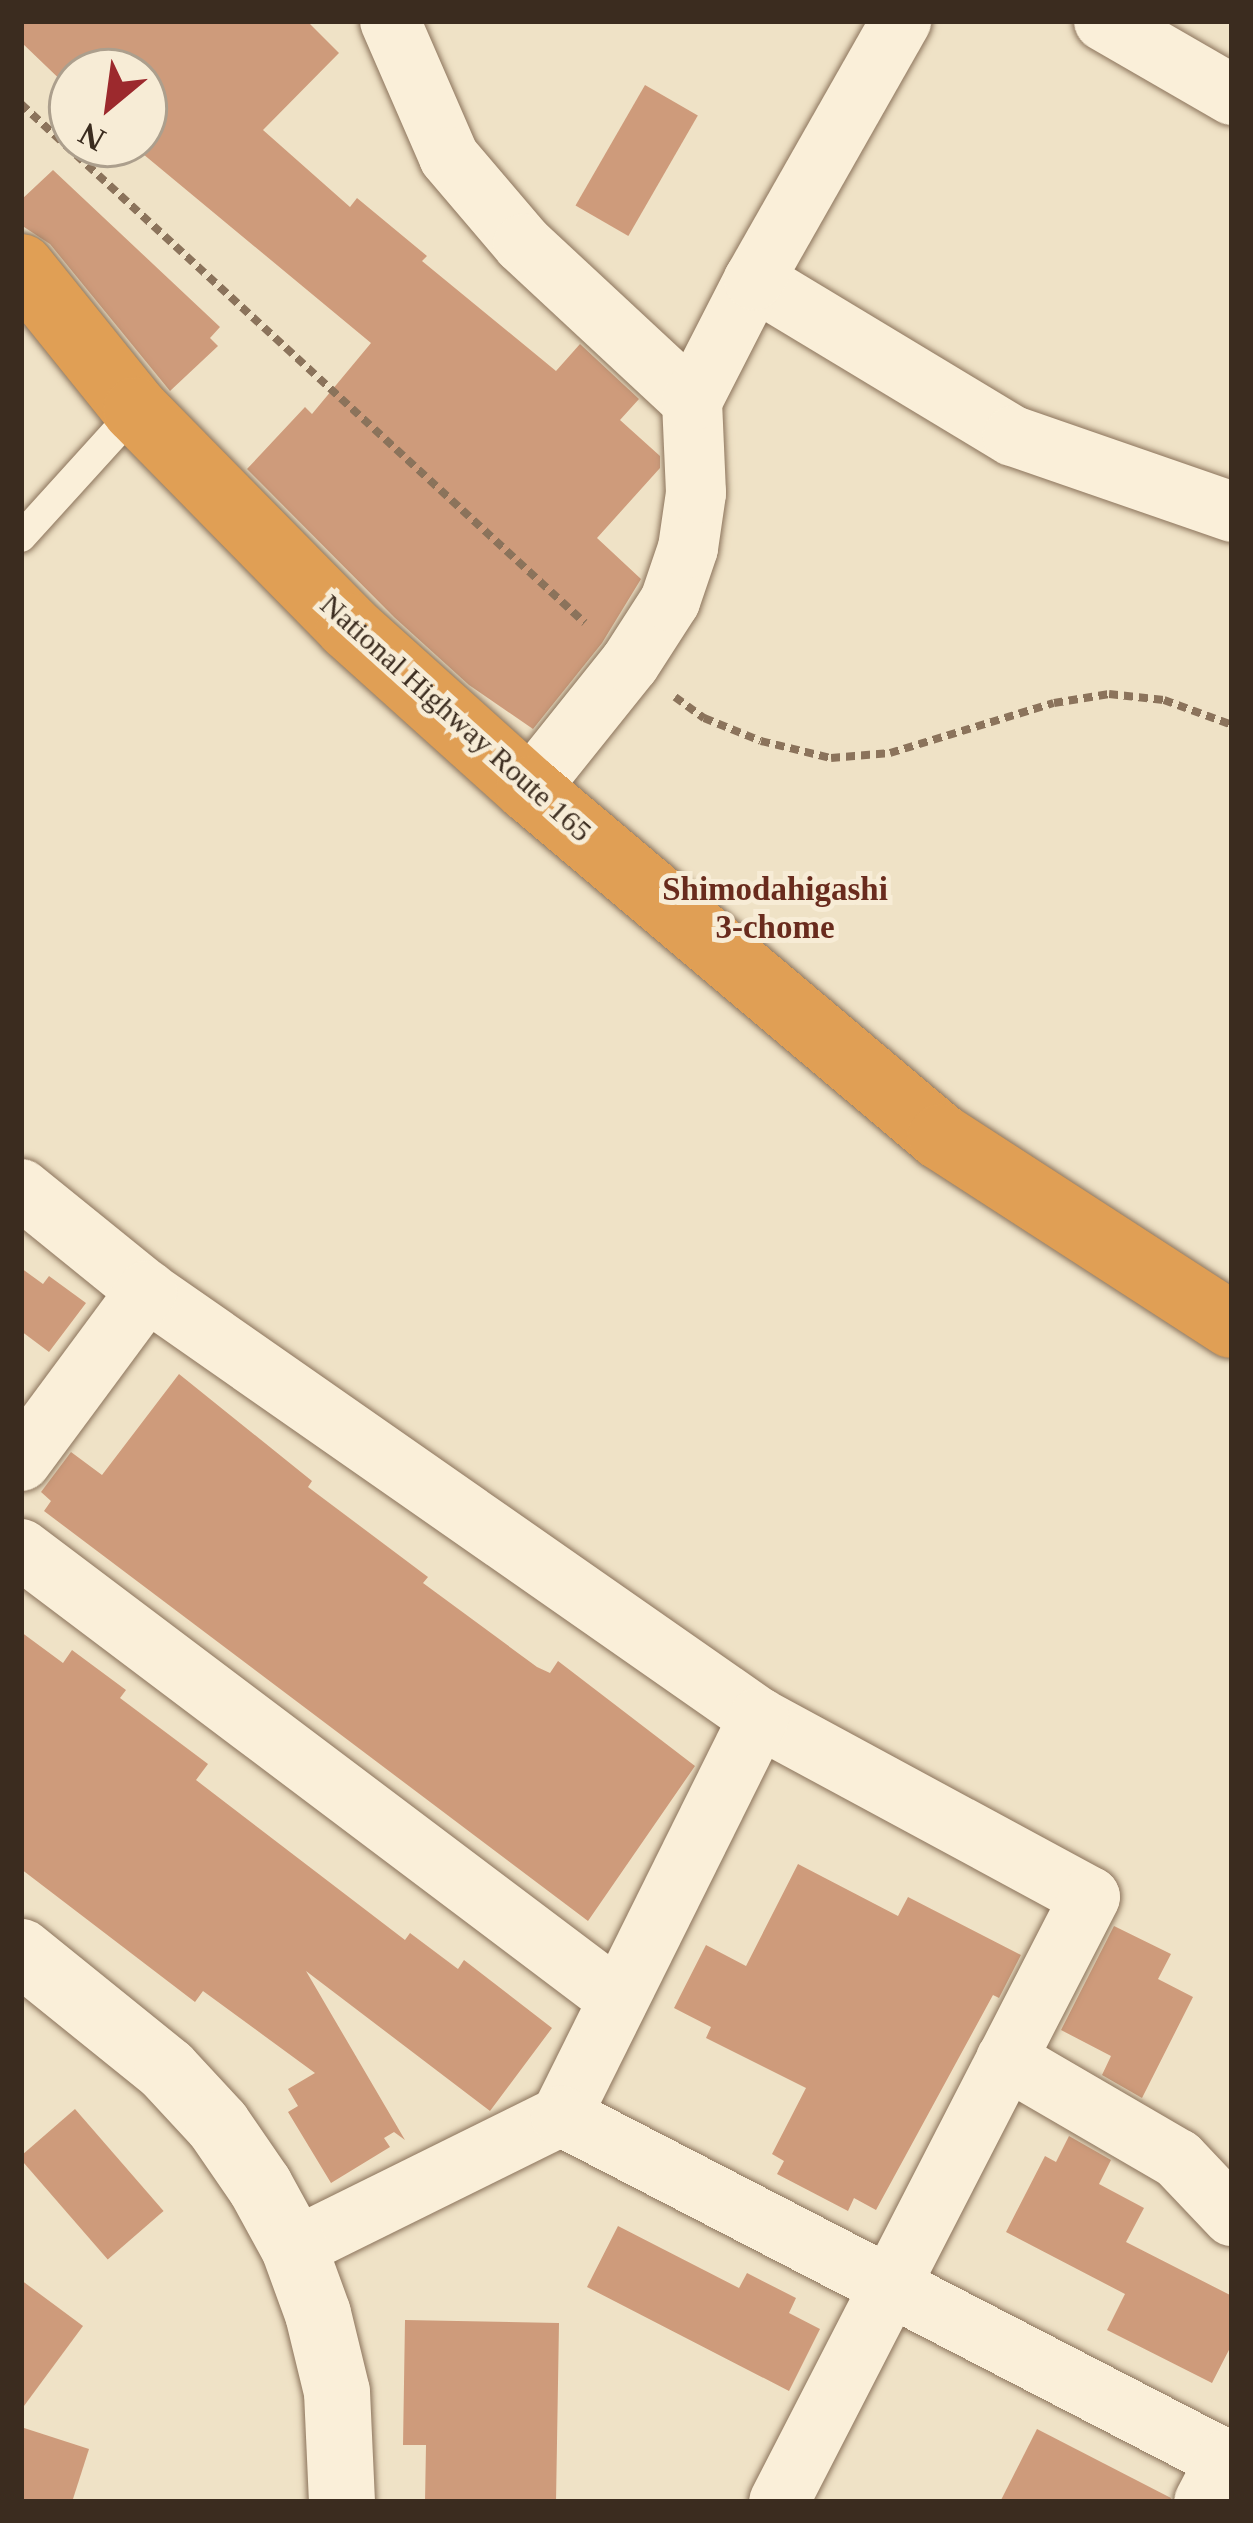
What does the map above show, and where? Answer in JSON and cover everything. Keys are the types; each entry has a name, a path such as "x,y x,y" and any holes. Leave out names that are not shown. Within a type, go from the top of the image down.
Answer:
{"highway":[{"name":"National Highway Route 165","path":"21,267 136,410 349,627 529,789 941,1137 1232,1324"}],"street":[{"path":"390,21 449,157 523,244 692,401"},
{"path":"529,789 630,663 670,601 688,548 696,494 692,401 754,280 902,21"},
{"path":"1104,21 1232,95"},
{"path":"754,280 1013,436 1232,512"},
{"path":"21,1189 147,1291 759,1718 1090,1897 778,2502"},
{"path":"21,1461 147,1291"},
{"path":"21,1549 618,1999"},
{"path":"294,2248 561,2116 759,1718"},
{"path":"21,1952 167,2069 218,2125 294,2248 337,2392 342,2502"},
{"path":"1006,2059 1178,2159 1232,2216"},
{"path":"561,2116 890,2282 1226,2460 1204,2502"}],"lane":[{"path":"21,538 136,410"}],"path":[{"path":"21,104 630,663 704,718 760,741 831,758 890,753 1054,703 1109,694 1164,700 1232,725"}],"building":[{"path":"21,21 307,21 339,53 263,130 350,207 357,198 427,256 422,261 556,371 580,344 639,399 620,420 660,456 660,468 597,538 641,579 602,643 533,729 469,685 394,617 247,469 305,407 312,414 371,343 160,168 168,168 168,48 48,48 48,68 21,42"},
{"path":"645,85 698,116 628,236 576,205"},
{"path":"53,170 220,327 210,338 218,346 170,391 50,244 21,225 21,200"},
{"path":"21,1268 43,1284 49,1276 86,1303 49,1352 21,1331"},
{"path":"179,1374 312,1481 308,1487 428,1577 423,1583 537,1667 550,1673 558,1661 695,1766 588,1921 44,1511 51,1501 41,1492 71,1452 102,1475"},
{"path":"21,1632 63,1663 72,1650 126,1690 120,1698 208,1764 196,1780 405,1940 410,1933 458,1969 464,1960 552,2028 490,2111 306,1971 405,2140 394,2132 384,2138 390,2147 331,2183 288,2112 298,2106 288,2089 315,2073 203,1991 195,2002 21,1869"},
{"path":"798,1864 898,1916 908,1897 1021,1955 999,1998 993,1995 876,2210 854,2198 848,2211 777,2174 784,2161 772,2154 806,2088 706,2038 711,2027 674,2008 706,1945 746,1966"},
{"path":"1114,1926 1171,1954 1158,1979 1193,1997 1142,2098 1102,2075 1111,2056 1061,2030"},
{"path":"75,2109 164,2211 108,2259 21,2160"},
{"path":"1069,2136 1111,2160 1099,2184 1144,2208 1126,2242 1232,2296 1232,2344 1212,2383 1107,2330 1125,2294 1006,2232 1045,2156 1056,2162"},
{"path":"618,2226 739,2288 747,2273 796,2298 789,2313 820,2329 789,2391 587,2287"},
{"path":"21,2280 83,2326 21,2410"},
{"path":"405,2320 559,2323 556,2502 425,2502 426,2445 403,2445"},
{"path":"21,2427 89,2449 72,2502 21,2502"},
{"path":"1037,2429 1171,2498 1170,2502 1000,2502"}],"district":[{"name":"Shimodahigashi 3-chome","path":"775,909"}]}
